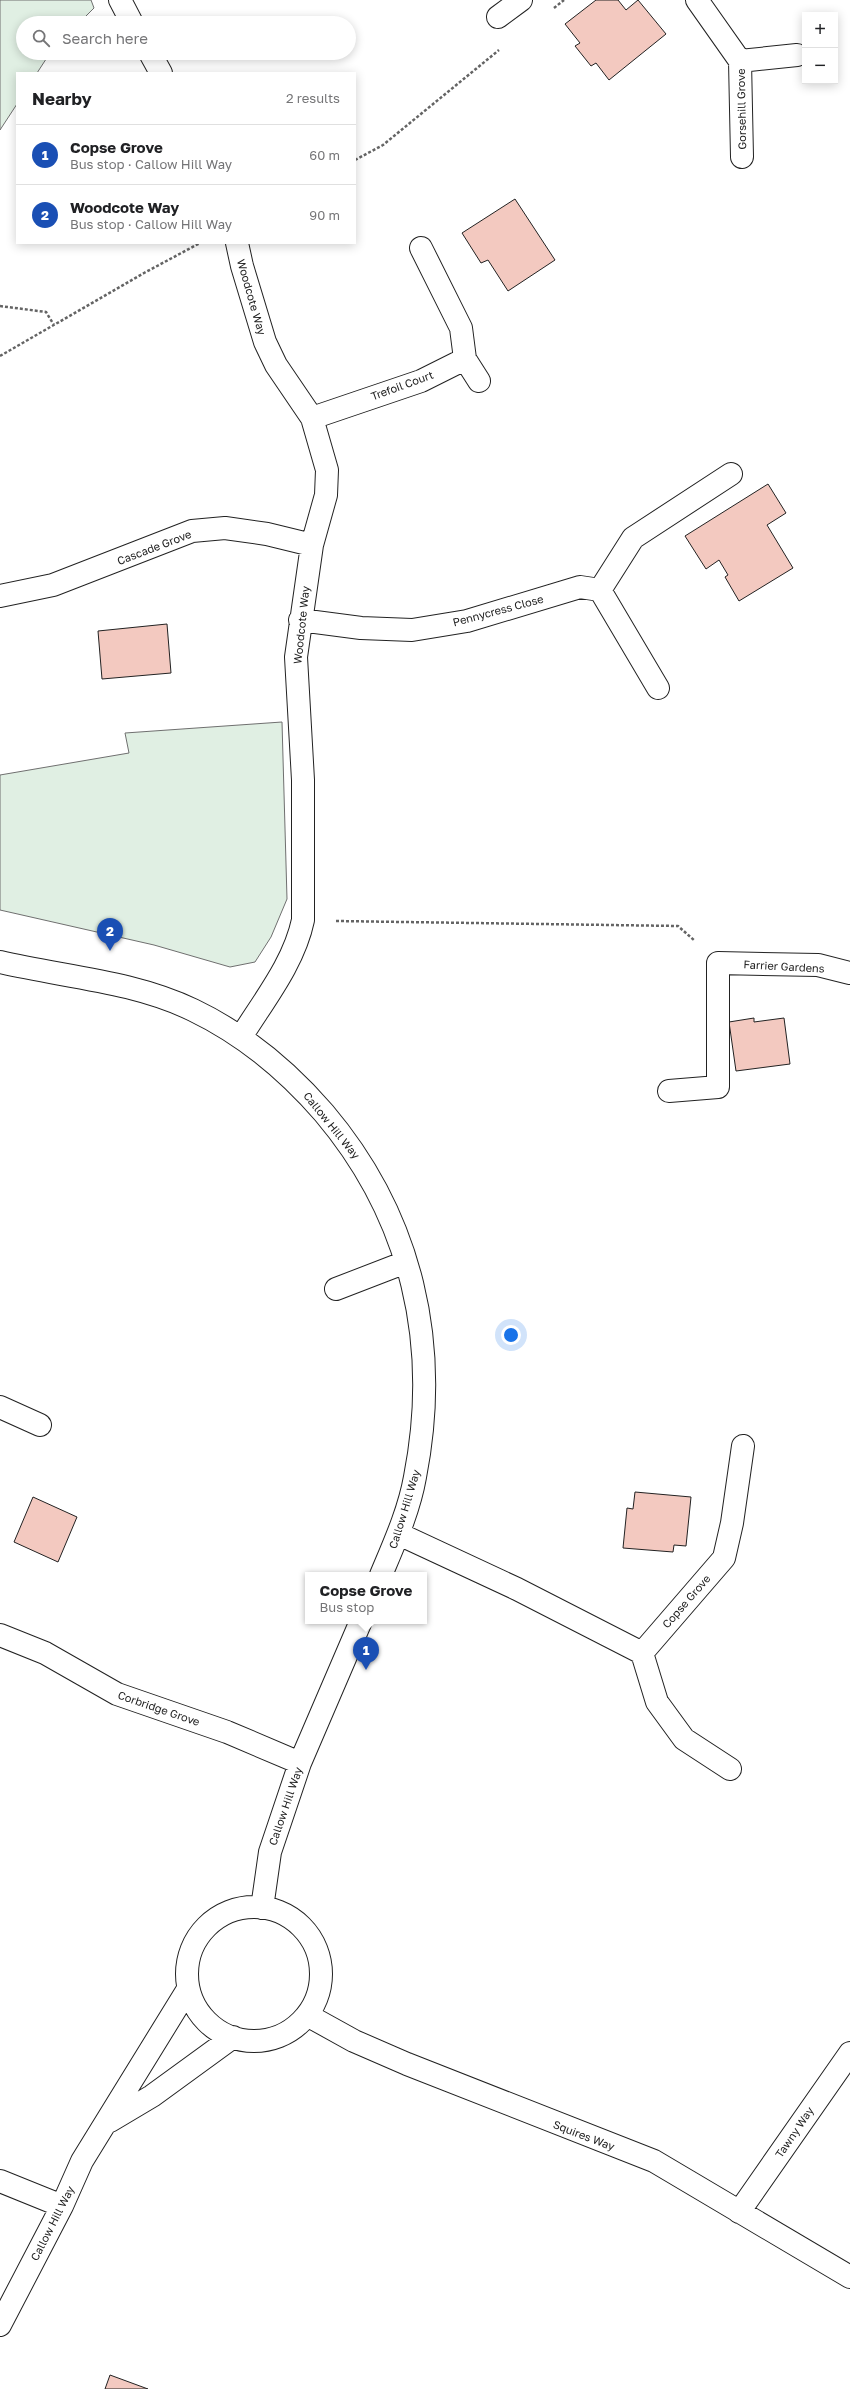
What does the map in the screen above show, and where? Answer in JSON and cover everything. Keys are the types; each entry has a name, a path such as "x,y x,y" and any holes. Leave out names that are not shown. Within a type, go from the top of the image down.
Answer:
{"street":[{"path":"120,0 128,16"},
{"path":"498,17 521,0"},
{"name":"Gorsehill Grove","path":"697,0 740,61 742,157"},
{"name":"Gorsehill Grove","path":"740,61 797,55"},
{"path":"154,60 160,72"},
{"name":"Woodcote Way","path":"237,244 242,266 265,342 276,365 312,418 327,470 326,495 312,545 300,620 296,657 303,780 305,901 303,920 300,937 290,959 241,1037"},
{"path":"421,248 460,328 465,359 479,382"},
{"name":"Trefoil Court","path":"312,418 421,381 465,359"},
{"path":"658,688 600,590 633,538 731,474"},
{"name":"Cascade Grove","path":"0,596 53,585 192,532 225,528 267,534 312,545"},
{"name":"Pennycress Close","path":"300,620 361,628 412,630 467,621 580,587 600,590"},
{"name":"Callow Hill Way","path":"0,962 125,987 167,1000 192,1010 241,1037 267,1055 304,1090 356,1152 389,1214 406,1262 420,1320 426,1384 422,1438 415,1480 399,1534 382,1572"},
{"path":"669,1091 718,1087 718,963"},
{"name":"Farrier Gardens","path":"718,963 818,965 850,973"},
{"path":"336,1290 406,1262"},
{"path":"0,1408 40,1425"},
{"name":"Copse Grove","path":"642,1653 724,1558 732,1523 743,1446"},
{"path":"399,1534 517,1589 642,1653 657,1702 684,1739 730,1769"},
{"name":"Callow Hill Way","path":"262,1908 270,1852 300,1763 360,1624"},
{"name":"Corbridge Grove","path":"0,1636 45,1653 117,1694 220,1730 300,1763"},
{"path":"241,1908 262,1908 275,1910 289,1918 306,1932 315,1947 320,1963 320,1980 314,2004 307,2014 294,2028 279,2036 266,2040 250,2041 233,2037 206,2021 193,2002 188,1989 188,1959 194,1943 206,1927 217,1918 241,1908"},
{"name":"Callow Hill Way","path":"0,2325 62,2206 82,2161 188,1989"},
{"name":"Squires Way","path":"307,2014 354,2041 407,2064 654,2161 850,2277"},
{"name":"Callow Hill Way","path":"106,2123 152,2096 233,2037"},
{"name":"Tawny Way","path":"739,2212 850,2053"},
{"path":"0,2181 62,2206"}],"path":[{"path":"552,9 564,0"},
{"path":"356,159 383,145 503,46"},
{"path":"0,356 144,272 198,244"},
{"path":"0,306 46,312 54,325"},
{"path":"303,920 678,926 718,963"}],"green space":[{"path":"0,0 91,0 94,8 86,16 16,16 16,60 45,60 38,72 16,72 16,106 0,130"},
{"path":"282,722 287,899 271,937 255,962 230,967 154,945 0,910 0,775 129,753 125,733"}],"building":[{"path":"596,0 618,0 626,10 638,0 666,34 609,80 596,63 591,66 575,46 580,43 565,24"},
{"path":"515,199 555,260 508,291 488,260 481,263 462,233"},
{"path":"768,484 786,513 767,525 793,568 739,601 725,577 728,575 719,560 706,569 685,536"},
{"path":"167,624 171,673 102,679 98,631"},
{"path":"754,1018 754,1022 784,1018 790,1064 736,1071 729,1022"},
{"path":"635,1492 691,1497 686,1546 674,1545 673,1552 623,1548 627,1508 633,1509"},
{"path":"33,1497 77,1517 58,1562 14,1542"},
{"path":"110,2375 148,2389 105,2389"}],"place":[{"name":"Woodcote Way","path":"110,951"},
{"name":"Copse Grove","path":"366,1670"}]}
